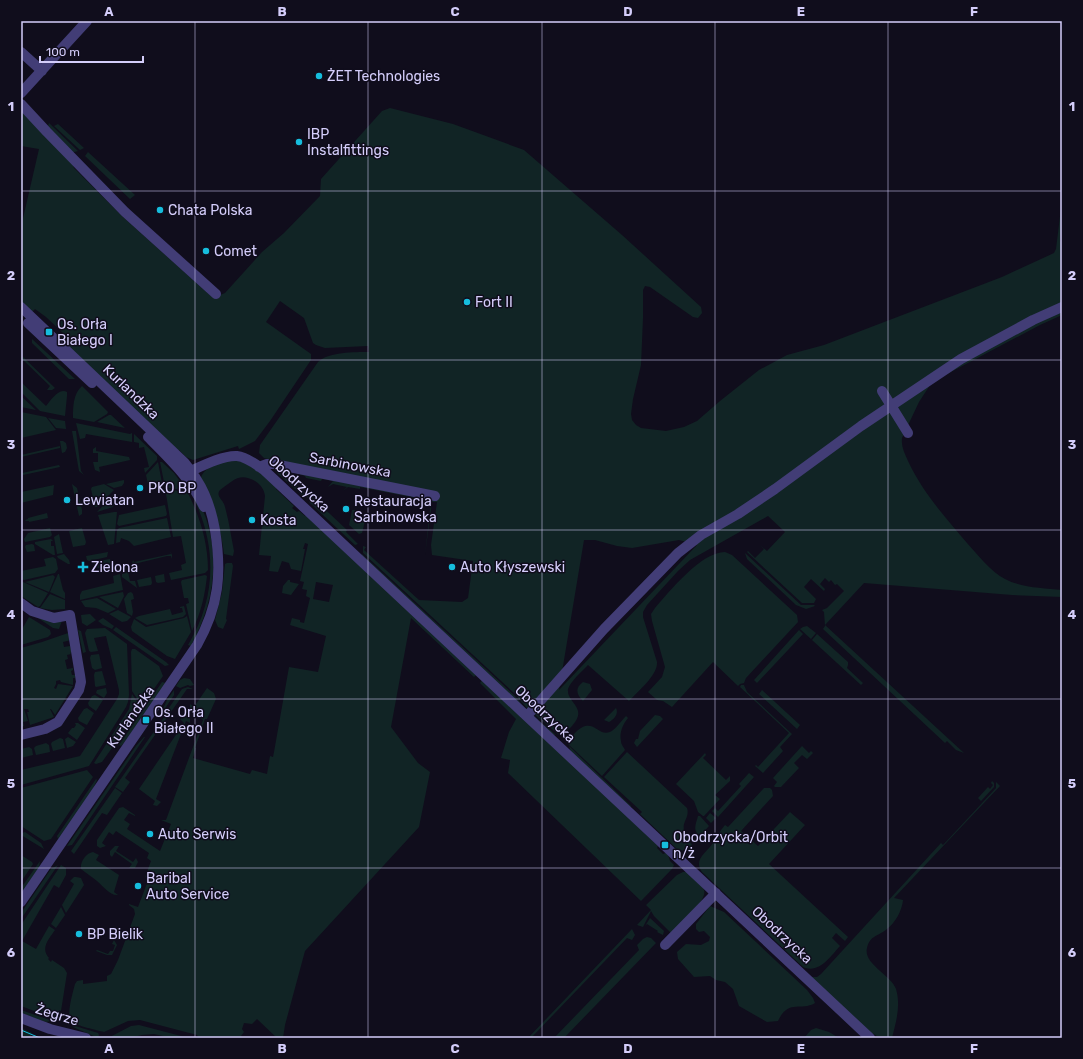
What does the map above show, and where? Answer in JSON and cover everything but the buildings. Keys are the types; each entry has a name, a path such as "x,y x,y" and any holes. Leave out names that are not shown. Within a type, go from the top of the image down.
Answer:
{"street":[{"path":"21,93 87,21"},
{"path":"21,52 42,71"},
{"path":"21,104 125,212 216,294"},
{"name":"Kurlandzka","path":"21,307 177,455 188,472 215,530 219,559 218,585 214,606 205,632 21,902"},
{"path":"527,716 604,629 678,553 701,535 738,514 775,489 891,405 961,359 1032,320 1062,307"},
{"name":"Kurlandzka","path":"21,316 146,435 188,472"},
{"path":"882,391 908,433"},
{"name":"Obodrzycka","path":"188,472 226,457 236,456 246,459 259,467 313,514 870,1038"},
{"name":"Sarbinowska","path":"259,467 267,464 274,464 435,496"},
{"path":"21,603 32,611 54,618 70,615 81,682 77,695 58,722 44,729 21,734"},
{"path":"665,945 716,893"},
{"name":"Żegrze","path":"21,1018 86,1038"}],"green space":[{"path":"21,108 72,163 74,168 123,217 211,296 215,297 225,293 262,252 284,233 320,196 321,179 382,111 390,108 453,124 524,150 622,235 701,307 702,313 698,318 693,317 650,287 645,286 643,290 641,365 631,414 632,420 641,428 666,431 684,427 697,421 759,370 787,355 824,345 1002,277 1054,253 1056,249 1062,200 1060,242 1062,240 1062,315 932,382 919,402 902,438 902,444 914,473 927,494 989,567 1005,579 1018,584 1062,590 1062,597 1012,595 864,583 825,625 964,753 956,750 947,741 945,743 823,629 825,626 824,612 822,610 827,608 844,591 837,584 835,585 831,580 829,582 825,578 820,584 825,589 824,591 811,579 804,587 816,599 814,603 802,603 747,552 748,551 755,558 764,549 760,545 767,551 785,532 768,516 690,560 647,605 643,612 643,617 657,662 654,672 647,683 629,701 588,665 571,683 568,689 568,694 578,710 577,720 568,730 559,735 526,707 515,694 363,553 363,546 366,547 364,550 419,600 462,602 468,598 473,561 432,555 431,545 437,502 432,502 425,555 431,501 360,487 360,489 348,487 343,491 347,487 333,484 328,487 333,481 322,479 321,481 306,478 305,476 290,471 289,478 310,498 312,497 347,530 346,532 358,544 355,545 309,502 310,500 306,496 304,497 275,471 277,461 264,458 259,453 260,445 318,362 335,354 369,352 368,346 325,348 316,345 313,343 304,318 280,301 266,322 311,354 311,360 270,421 255,441 239,449 238,446 193,460 186,457 179,450 177,452 63,341 65,335 35,309 32,312 21,304 21,227 39,149 21,146","holes":["584,540 595,540 617,546 632,548 679,540 697,545 559,690"]},
{"path":"49,123 78,151 71,153 48,126"},
{"path":"58,124 84,148 80,150 54,126"},
{"path":"88,152 135,195 130,199 85,156"},
{"path":"32,339 75,379 69,379 32,343"},
{"path":"21,355 55,388 52,390 47,390 50,386 21,358"},
{"path":"21,382 46,406 61,391 67,392 65,416 40,411 21,392"},
{"path":"82,386 108,412 94,422 73,418 73,405 75,397"},
{"path":"21,396 36,410 21,407"},
{"path":"21,412 46,417 56,430 21,438"},
{"path":"111,415 125,428 97,422"},
{"path":"48,418 65,421 66,429 56,428"},
{"path":"76,423 130,434 132,433 132,442 86,434 85,438 80,439"},
{"path":"72,431 76,431 81,471 84,475 79,471"},
{"path":"134,434 157,456 157,460 145,473 144,468 149,467 144,447 139,448 139,443 134,442"},
{"path":"60,441 66,443 67,448 65,452 62,453"},
{"path":"60,446 60,448 21,457 21,455"},
{"path":"96,447 96,451 129,457 130,460 99,467 100,472 95,470 93,462 98,462 98,453 93,453 93,449"},
{"path":"230,460 250,465 278,486 276,489 294,506 292,508 305,516 307,514 477,674 474,677 411,618 391,727 418,763 430,772 419,827 305,951 285,1025 283,1038 277,1038 257,1019 252,1024 244,1023 242,1029 244,1032 241,1036 243,1038 199,1038 197,1035 140,1020 128,1021 104,1032 82,1026 71,1021 69,1014 75,984 77,981 83,980 83,984 107,981 107,976 111,974 118,960 135,914 134,909 129,904 138,907 149,878 145,877 151,861 147,858 149,853 116,831 113,835 109,832 102,843 106,846 100,848 97,846 97,840 119,808 123,807 135,815 129,813 124,820 130,824 127,829 160,851 171,824 161,820 166,820 203,720 190,710 190,704 194,707 207,688 214,693 216,699 207,719 205,719 193,758 250,774 252,770 267,774 270,756 273,757 289,667 318,672 326,636 290,625 292,618 300,620 300,622 304,623 310,598 306,596 307,590 302,589 304,582 300,581 308,544 305,543 303,549 305,549 301,571 291,569 289,563 282,561 278,572 269,571 271,556 259,555 265,494 259,484 249,478 245,477 236,479 219,492 219,497 226,512 234,551 233,556 224,554 218,525 201,478 205,471 209,468","holes":["316,582 333,585 329,602 313,599"]},
{"path":"158,462 162,483 160,486 148,484 146,475"},
{"path":"160,462 162,462 174,473 187,491 165,487"},
{"path":"59,465 60,467 23,475 22,473"},
{"path":"124,480 122,486 114,488 106,484"},
{"path":"72,484 77,488 82,510 82,514 79,516"},
{"path":"104,484 114,490 97,507 95,507 91,489 92,487"},
{"path":"54,485 53,495 21,503 21,492"},
{"path":"168,489 188,493 192,502 200,521 207,550 208,570 205,573 171,580 169,573 182,570 181,565 186,563 181,536 173,537 166,494 169,493"},
{"path":"190,491 202,508 207,521 213,552 212,580 207,607 203,620 191,646 188,645 198,626 205,607 209,588 210,568 209,549 205,530 199,510"},
{"path":"113,495 115,499 113,499 113,507 97,512"},
{"path":"165,505 166,516 119,526 117,524 119,515"},
{"path":"352,510 356,510 354,519 365,521 362,533 359,534 349,525"},
{"path":"117,512 114,544 108,545 98,515"},
{"path":"47,513 48,518 29,522 25,520 28,518"},
{"path":"167,518 171,537 134,546 129,541 121,538 120,542 116,543 117,530 119,528"},
{"path":"50,528 52,535 50,537 25,542 24,539 28,533"},
{"path":"82,528 86,542 85,545 73,547 69,531"},
{"path":"59,534 63,553 57,554 54,537"},
{"path":"51,539 53,541 51,541 51,546 54,546 55,555 35,544 35,542"},
{"path":"26,545 34,545 35,551 27,552 25,547"},
{"path":"170,551 172,555 172,559 171,556 167,556 134,564 134,567 132,563 133,560 134,562 171,554"},
{"path":"108,552 107,557 89,561 87,560 86,556"},
{"path":"725,552 732,555 797,615 798,622 746,678 744,683 738,686 713,662 672,707 663,701 657,700 648,692 662,677 665,667 651,614 677,583 696,565 706,558"},
{"path":"745,553 801,605 815,606 806,609 796,605 747,559"},
{"path":"64,554 69,560 70,564 57,556"},
{"path":"362,554 514,695 525,708 556,735 551,734 361,555"},
{"path":"53,557 56,559 58,569 55,573 24,580 21,579 21,571 46,566 44,559"},
{"path":"110,559 111,566 98,568 93,563 93,562"},
{"path":"232,563 233,566 227,620 223,629 218,627 215,620 222,592 225,564"},
{"path":"128,572 130,581 135,581 137,588 122,577 122,574"},
{"path":"58,574 65,593 65,599 50,592"},
{"path":"120,574 123,590 80,600 82,591 114,583 113,576"},
{"path":"164,574 165,582 156,582 155,576"},
{"path":"53,575 55,577 49,592 25,582"},
{"path":"205,575 207,576 204,597 192,631 186,604 189,603 188,598 184,598 181,582 182,580"},
{"path":"151,577 151,585 139,587 137,580"},
{"path":"288,580 299,584 291,595 282,593 283,586"},
{"path":"23,582 48,593 40,606 38,607 21,596 21,583"},
{"path":"123,592 124,596 118,608 99,597"},
{"path":"131,592 134,599 131,600 133,612 132,616 127,613 124,599 128,593"},
{"path":"50,594 65,600 65,609 52,610 40,608"},
{"path":"97,598 116,609 108,613 96,608 85,607 81,601"},
{"path":"184,606 186,614 183,617 147,625 135,618 170,609 172,615 183,612 182,608 180,607"},
{"path":"118,610 131,617 127,621 122,622 109,614"},
{"path":"90,614 96,620 87,626 82,623 81,615"},
{"path":"187,616 191,632 175,659 167,656 132,631 131,627 134,619 146,627"},
{"path":"29,617 50,630 51,634 48,637 21,645 21,631"},
{"path":"38,618 63,618 59,629 53,628"},
{"path":"103,618 114,626 112,629 98,621"},
{"path":"807,626 816,633 811,639 800,629"},
{"path":"116,627 169,665 165,666 113,630"},
{"path":"105,628 127,644 129,695 126,707 89,766 21,785 21,770 80,756 117,699 119,690 106,636 94,638 98,651 91,652 89,651 85,633 87,629"},
{"path":"78,630 81,631 86,652 83,653"},
{"path":"799,630 803,634 757,683 754,680"},
{"path":"71,632 71,640 63,642 64,647 70,646 72,652 70,653 71,654 67,655 68,659 65,660 67,669 73,668 71,671 72,675 75,675 75,678 73,678 73,685 61,682 60,680 56,681 54,688 56,689 58,684 73,686 55,715 50,709 54,717 30,725 27,712 29,712 28,709 24,709 28,721 23,722 24,726 21,727 21,648"},
{"path":"817,634 848,662 847,668 863,683 861,685 812,640"},
{"path":"132,649 135,649 159,666 163,676 142,706 132,691"},
{"path":"99,654 102,668 95,670 92,668 90,658 91,655"},
{"path":"102,671 106,685 96,687 95,672"},
{"path":"184,678 190,679 194,685 188,685 180,688 176,686 180,680"},
{"path":"483,679 658,846 657,848 663,854 666,853 668,855 670,861 674,865 672,869 641,901 508,773 510,760 501,758 509,732 516,719 480,683"},
{"path":"162,682 166,683 124,743 121,746 119,745"},
{"path":"583,682 590,684 592,690 583,701 577,691"},
{"path":"741,685 744,685 747,692 792,734 780,747 783,751 763,773 755,766 756,765 758,767 789,733 740,687"},
{"path":"188,687 193,689 187,689 125,778 130,782 123,792 115,787 182,689"},
{"path":"106,688 107,693 104,698 96,693 97,690"},
{"path":"174,690 174,695 164,710 163,709 167,700"},
{"path":"762,690 800,725 797,729 759,694"},
{"path":"132,694 141,707 102,762 96,764 94,763 129,709"},
{"path":"95,695 103,700 96,711 89,706 88,703 92,696"},
{"path":"87,708 94,713 87,725 79,721 78,718 84,709"},
{"path":"616,708 617,712 614,718 609,722 604,720"},
{"path":"655,715 660,716 663,719 637,747 634,743 636,739 638,739 640,731"},
{"path":"185,716 190,718 190,723 186,721 156,799 161,802 157,806 153,805 155,801 139,789 184,723 180,719"},
{"path":"626,716 628,718 621,732 621,744 625,750 602,776 568,744 570,739 581,728 586,726 591,726 606,733 610,732"},
{"path":"75,723 78,723 85,728 77,740 68,733 72,728 74,728 76,725"},
{"path":"68,737 76,742 73,746 67,748 65,739"},
{"path":"144,737 72,845 67,846 136,746"},
{"path":"60,738 63,739 65,748 53,751 51,744 52,742"},
{"path":"46,743 49,745 50,752 36,755 34,748"},
{"path":"569,746 631,806 630,808 571,752"},
{"path":"802,746 809,753 811,751 813,753 807,759 802,755 794,763 799,768 781,787 775,787 774,786 777,782 773,778"},
{"path":"29,747 32,749 33,755 21,758 21,749"},
{"path":"627,752 687,808 688,814 684,824 684,830 692,845 687,849 677,849 640,814 642,812 604,777"},
{"path":"705,753 706,755 703,758 726,780 730,776 730,781 715,795 720,799 703,816 698,812 694,801 676,784"},
{"path":"87,770 93,777 51,839 44,841 21,826 21,788"},
{"path":"749,773 754,777 718,817 712,811 715,808 718,811 741,786 739,784"},
{"path":"96,779 97,780 93,789 58,839 57,836"},
{"path":"992,781 994,783 994,787 981,801 978,798 988,787 990,789 993,785 991,783"},
{"path":"996,782 1000,786 894,898 903,900 898,916 890,926 873,938 868,944 867,954 869,959 893,984 896,989 898,1002 892,1038 877,1036 866,1030 811,977 817,977 821,974 941,843 943,845 996,788"},
{"path":"115,788 122,793 107,815 102,813 74,854 71,851"},
{"path":"764,788 770,788 773,796 741,831 758,846 790,812 805,825 769,864 848,937 845,941 836,933 832,938 840,946 824,963 814,968 809,969 803,967 702,872 700,868 700,860 723,827 725,825 728,827"},
{"path":"710,813 716,818 711,823 706,818"},
{"path":"698,816 700,816 709,826 700,836 695,830"},
{"path":"25,832 41,843 44,849 21,835"},
{"path":"115,846 119,846 116,851 133,862 136,858 138,862 135,868 129,868 132,864 115,852 112,857 110,855 110,851"},
{"path":"93,852 99,855 96,860 119,875 114,892 118,895 109,892 81,869 81,864 84,858"},
{"path":"21,855 33,864 21,882"},
{"path":"40,861 39,868 21,894 21,888"},
{"path":"58,865 21,919 21,913 51,869"},
{"path":"61,865 66,868 66,875 59,888 54,885 22,941 36,949 49,926 55,930 46,944 45,951 51,962 52,960 64,968 67,973 61,1011 59,1010 57,1015 50,1017 21,1006 21,925"},
{"path":"687,872 697,880 704,890 702,900 692,913 671,933 651,911 643,927 637,925 651,910 646,905 677,875"},
{"path":"74,877 81,878 84,885 66,913 62,905 74,884 70,881"},
{"path":"710,906 724,912 807,990 815,1003 791,1008 782,1014 778,1021 767,1022 739,1006 733,989 725,982 716,980 710,976 694,977 678,959 677,952 686,944 701,945 709,941 710,937 704,931 699,932 696,929 696,924"},
{"path":"61,907 65,915 56,928 51,924"},
{"path":"650,918 664,931 663,935 647,924 645,926"},
{"path":"632,929 635,935 632,940 627,938 531,1038 528,1038"},
{"path":"647,937 651,938 656,943 564,1038 554,1038 639,950 637,945"},
{"path":"114,940 117,945 112,955 107,955 96,951 97,950 108,954 110,951 113,951 115,945 112,944"},
{"path":"21,1010 50,1020 55,1020 46,1022 21,1013"},
{"path":"72,1025 98,1033 98,1038 73,1027"},
{"path":"139,1025 185,1038 172,1038 154,1034 130,1038 108,1038 131,1026"},
{"path":"21,1028 32,1033 30,1038 21,1036"},
{"path":"816,1028 829,1032 839,1038 804,1038 811,1030"}],"tram line":[{"path":"21,1030 40,1038"}],"place":[{"name":"ŻET Technologies","path":"319,76"},
{"name":"IBP Instalfittings","path":"299,142"},
{"name":"Chata Polska","path":"160,210"},
{"name":"Comet","path":"206,251"},
{"name":"Fort II","path":"467,302"},
{"name":"Os. Orła Białego I","path":"49,332"},
{"name":"PKO BP","path":"140,488"},
{"name":"Lewiatan","path":"67,500"},
{"name":"Restauracja Sarbinowska","path":"346,509"},
{"name":"Kosta","path":"252,520"},
{"name":"Zielona","path":"83,567"},
{"name":"Auto Kłyszewski","path":"452,567"},
{"name":"Os. Orła Białego II","path":"146,720"},
{"name":"Auto Serwis","path":"150,834"},
{"name":"Obodrzycka/Orbit n/ż","path":"665,845"},
{"name":"Baribal Auto Service","path":"138,886"},
{"name":"BP Bielik","path":"79,934"}]}
